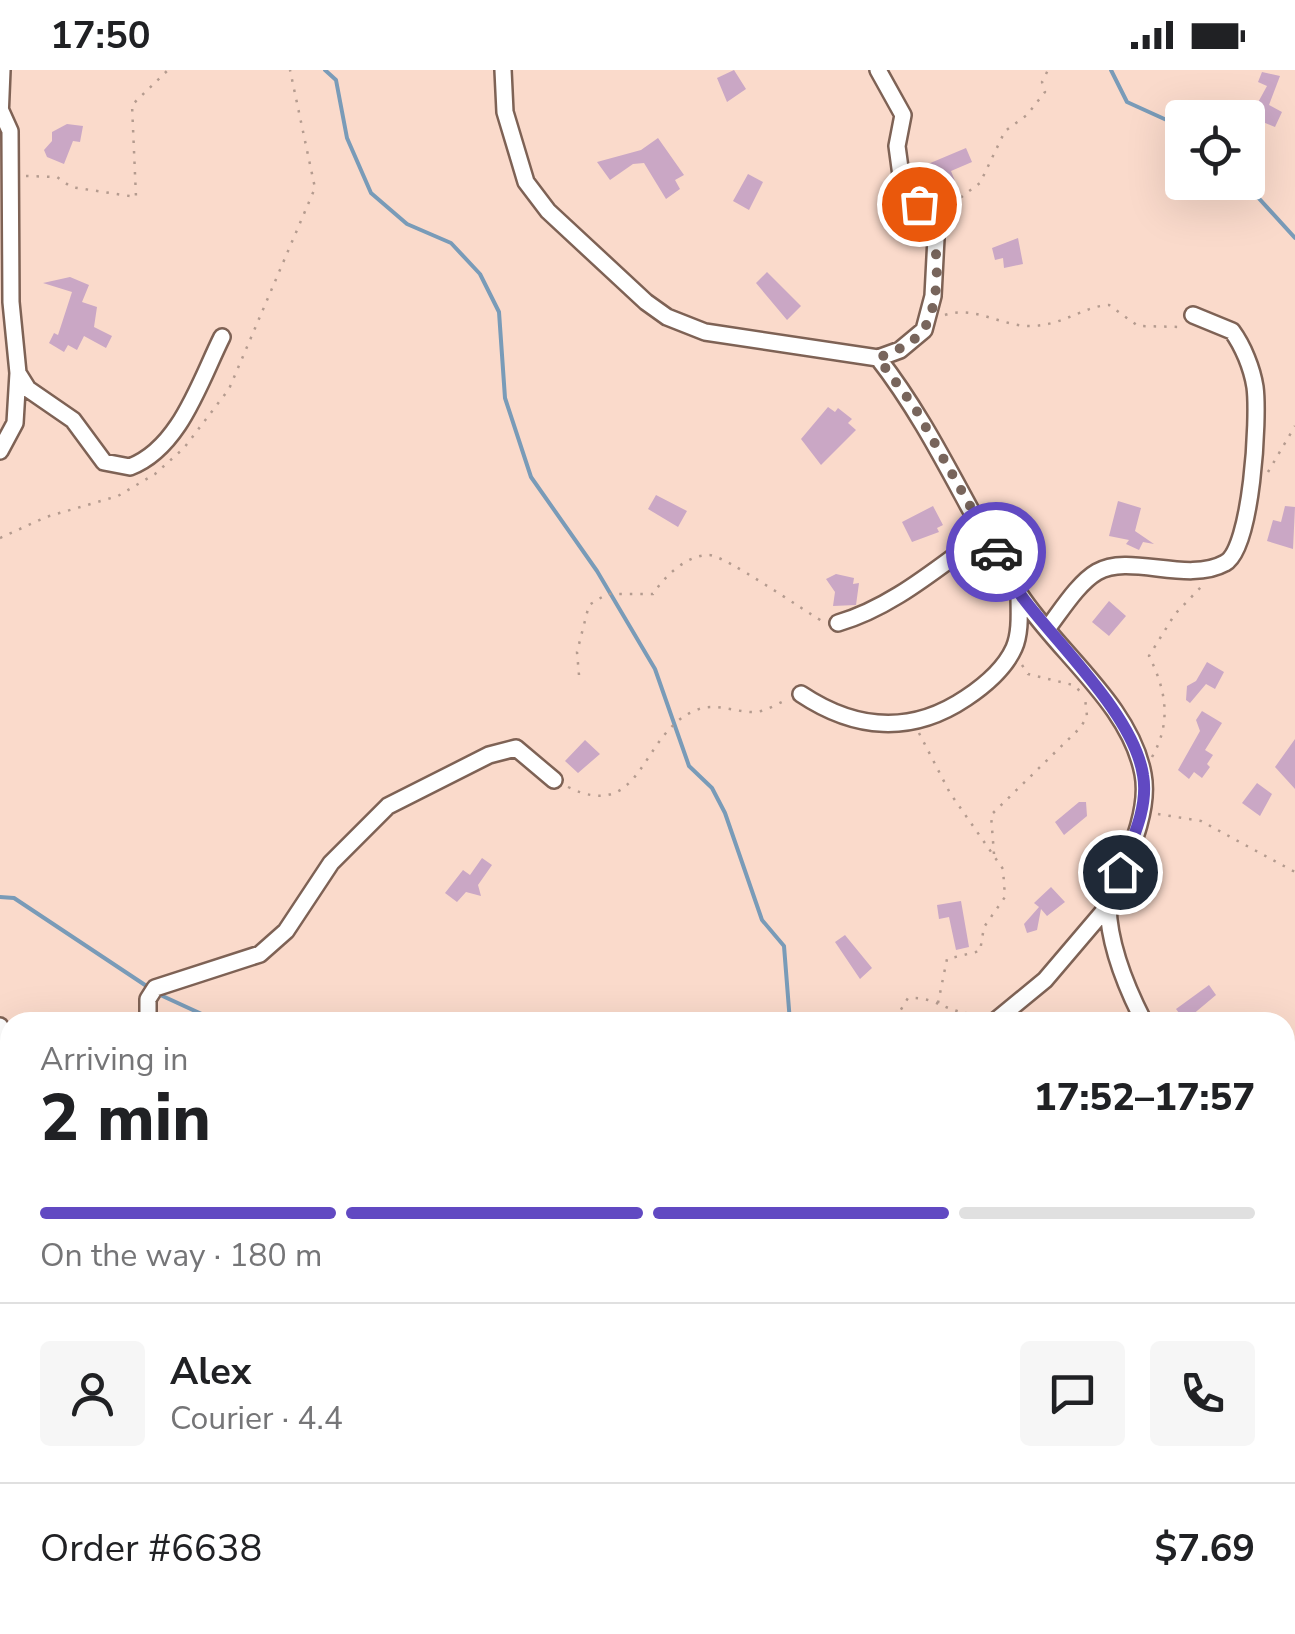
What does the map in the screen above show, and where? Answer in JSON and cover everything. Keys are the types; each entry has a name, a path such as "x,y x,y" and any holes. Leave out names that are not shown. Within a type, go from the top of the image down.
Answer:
{"street":[{"path":"0,119 2,70"},
{"path":"503,70 504,112 526,182 548,211 646,302 667,317 705,332 878,358 900,350 924,330 937,255 929,218 904,189 897,146 904,117 878,70"},
{"path":"0,451 15,423 18,373 11,302 10,132 1,111"},
{"path":"1047,628 1090,577 1106,568 1178,572 1220,566 1232,558 1252,500 1256,390 1232,331 1192,322"},
{"path":"18,373 28,389 74,420 104,462 130,467 154,452 175,430 222,337"},
{"path":"878,358 915,408 1019,594 1108,706 1143,774 1142,812 1108,906 1044,980 1003,1012"},
{"path":"838,624 893,602 936,566 985,534"},
{"path":"801,694 828,712 856,721 914,723 978,690 1014,651 1019,594"},
{"path":"148,1012 148,998 155,988 242,962 276,941 330,863 370,821 403,796 454,776 490,755 516,748 554,780"},
{"path":"1108,906 1118,958 1140,1012"}],"path":[{"path":"12,184 41,174 57,176 71,187 136,197 132,105 168,70"},
{"path":"929,218 980,183 1005,131 1027,115 1046,92 1042,82 1048,70"},
{"path":"924,330 956,312 1028,326 1059,324 1109,305 1138,326 1192,322"},
{"path":"1252,500 1295,426"},
{"path":"579,675 576,652 588,605 608,594 653,594 671,572 704,555 712,554 752,576 816,619 838,624"},
{"path":"1143,774 1160,744 1167,712 1164,684 1149,656 1175,614 1220,566"},
{"path":"994,855 991,815 1086,716 1087,702 1073,685 1028,674 1014,651"},
{"path":"554,780 587,796 614,794 640,775 659,740 694,710 721,706 759,712 801,694"},
{"path":"914,723 950,794 1003,869 1005,896 984,927 980,951 947,959 938,1003"},
{"path":"1142,812 1201,821 1295,872"},
{"path":"899,1012 908,998 938,1003 953,1012"}],"building":[{"path":"734,70 746,89 727,102 717,78"},
{"path":"1262,72 1280,76 1269,105 1282,112 1275,127 1265,123 1265,100 1259,100 1267,86 1258,82"},
{"path":"67,124 83,126 80,142 73,141 64,164 47,157 44,150 52,141 52,132"},
{"path":"658,138 684,175 675,180 680,189 666,199 644,163 633,164 610,180 597,162 641,150"},
{"path":"966,148 972,162 951,171 955,181 937,188 928,164"},
{"path":"748,174 763,182 749,210 733,201"},
{"path":"1018,238 1023,264 1004,268 1003,258 995,260 992,248"},
{"path":"767,272 801,306 787,320 756,283"},
{"path":"70,277 89,285 82,302 97,307 94,327 112,336 106,348 84,336 77,350 68,345 64,352 49,343 54,333 58,335 72,292 43,283"},
{"path":"828,407 835,412 838,408 852,419 848,423 856,430 821,465 801,439"},
{"path":"656,495 687,511 678,527 648,509"},
{"path":"1118,501 1141,508 1135,531 1154,544 1143,542 1139,550 1126,544 1129,540 1109,536"},
{"path":"933,506 943,525 937,528 939,532 912,542 902,522"},
{"path":"1285,506 1295,507 1293,549 1267,541 1273,520 1281,522"},
{"path":"836,574 854,578 853,584 859,583 856,605 833,606 835,592 826,579"},
{"path":"1109,601 1126,616 1109,636 1092,622"},
{"path":"1207,662 1224,672 1215,689 1206,684 1190,703 1186,700 1187,686 1196,681"},
{"path":"1202,711 1222,723 1205,750 1213,755 1207,764 1210,767 1202,778 1194,772 1189,779 1178,770 1200,731 1196,720"},
{"path":"1295,739 1295,789 1275,767"},
{"path":"585,740 600,754 578,773 565,761"},
{"path":"1257,783 1272,794 1260,816 1242,803"},
{"path":"1079,802 1086,802 1087,816 1064,835 1055,822"},
{"path":"482,858 492,865 478,885 481,896 466,892 457,902 445,893 463,870 470,875"},
{"path":"1051,887 1065,902 1047,916 1041,909 1037,930 1027,933 1024,924 1039,907 1034,903"},
{"path":"961,901 969,947 956,950 949,917 939,919 937,905"},
{"path":"845,935 872,968 860,979 835,942"},
{"path":"1209,985 1216,995 1196,1012 1176,1009"}],"waterway":[{"path":"325,70 336,80 347,138 371,193 407,224 451,243 480,274 499,312 505,398 531,477 597,571 655,669 689,766 712,788 725,813 762,920 784,946 789,1012"},
{"path":"1111,70 1127,102 1165,119"},
{"path":"1260,200 1295,238"},
{"path":"0,897 14,898 148,987"},
{"path":"156,993 197,1012"}],"way so far":[{"path":"919,204 936,238 928,318 916,338 900,350 878,358 915,408 996,552"}],"route":[{"path":"996,552 1019,594 1108,706 1135,752 1143,774 1142,812 1120,872"}]}
